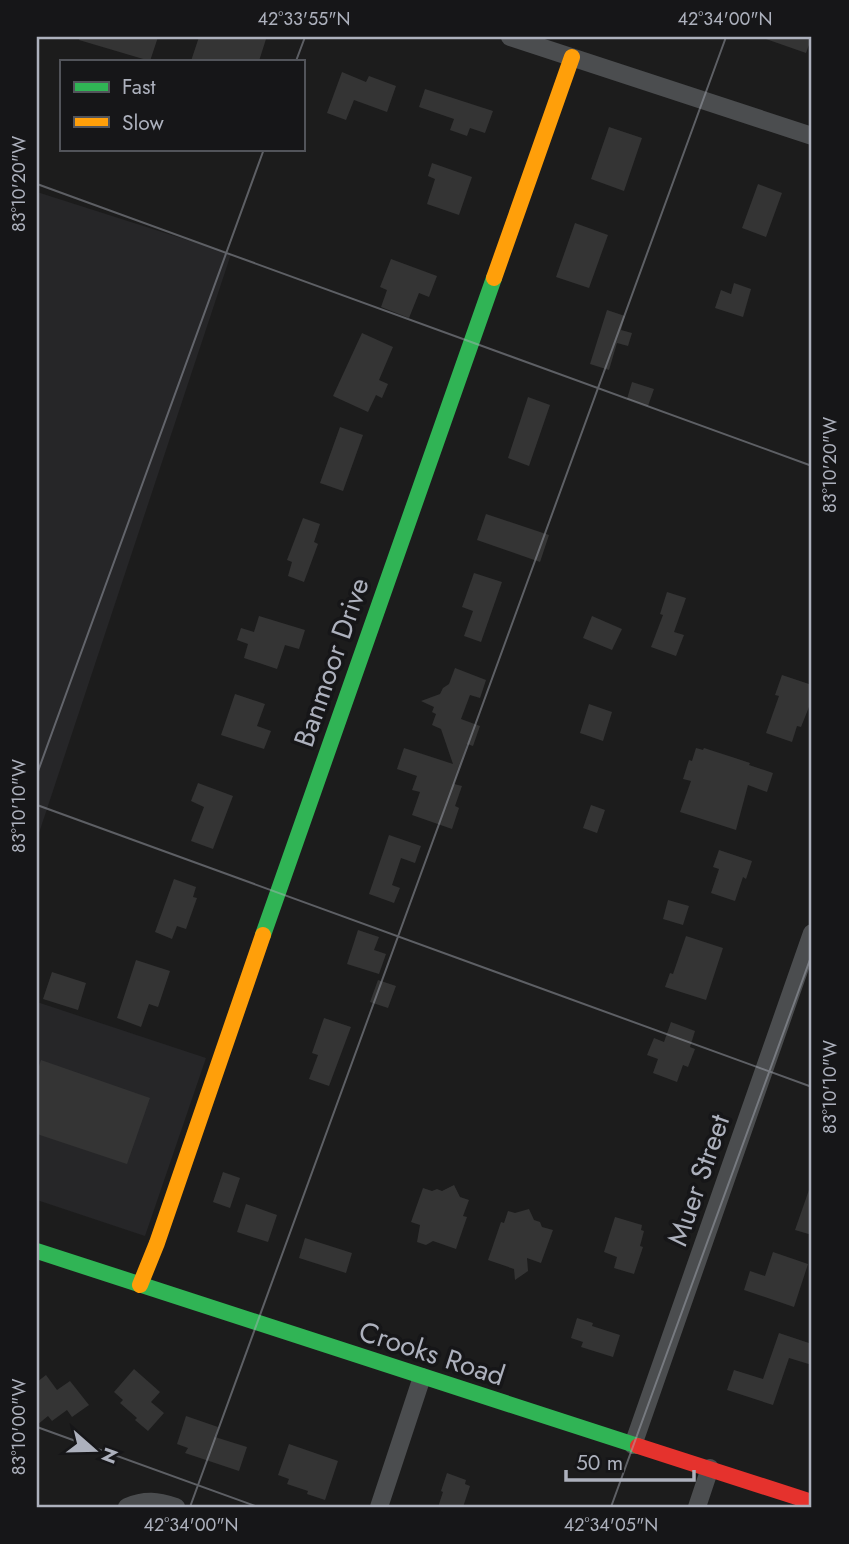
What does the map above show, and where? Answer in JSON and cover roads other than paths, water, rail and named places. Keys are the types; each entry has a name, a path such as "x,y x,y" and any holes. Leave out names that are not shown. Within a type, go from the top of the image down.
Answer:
{"street":[{"path":"510,37 812,136"},
{"name":"Banmoor Drive","path":"140,1285 572,57"},
{"name":"Muer Street","path":"633,1445 812,933"},
{"name":"Crooks Road","path":"37,1251 812,1502"},
{"path":"379,1507 422,1377"},
{"path":"697,1507 710,1468"},
{"path":"127,1507 139,1502 153,1501 176,1507"}]}
